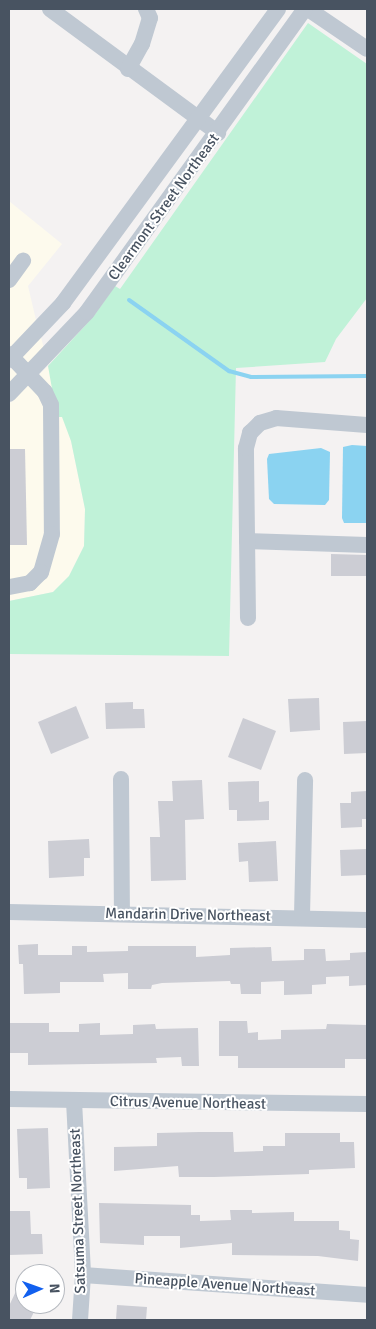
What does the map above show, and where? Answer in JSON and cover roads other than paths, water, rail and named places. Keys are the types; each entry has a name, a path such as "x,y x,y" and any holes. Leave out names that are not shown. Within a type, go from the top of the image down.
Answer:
{"street":[{"path":"50,9 128,69 218,133"},
{"path":"128,69 145,36 150,18 146,9"},
{"name":"Clearmont Street Northeast","path":"10,357 62,302 278,9"},
{"path":"306,9 367,49"},
{"name":"Clearmont Street Northeast","path":"9,394 30,375 87,312 306,9"},
{"path":"9,280 24,261"},
{"path":"9,587 30,583 42,572 52,534 51,405 45,392 10,357"},
{"path":"248,618 246,448 250,433 260,423 276,418 367,425"},
{"path":"247,541 367,545"},
{"path":"121,779 122,914"},
{"path":"302,916 305,780"},
{"name":"Mandarin Drive Northeast","path":"9,912 302,916 367,920"},
{"name":"Citrus Avenue Northeast","path":"9,1099 367,1104"},
{"name":"Satsuma Street Northeast","path":"74,1101 83,1275 80,1320"},
{"name":"Pineapple Avenue Northeast","path":"83,1275 367,1295"}],"water":[{"path":"352,445 367,446 367,523 344,523 342,518 343,447"},
{"path":"321,448 330,452 329,500 325,505 274,504 269,499 267,459 269,454"}],"waterway":[{"path":"129,300 229,371 251,377 367,376"}]}
